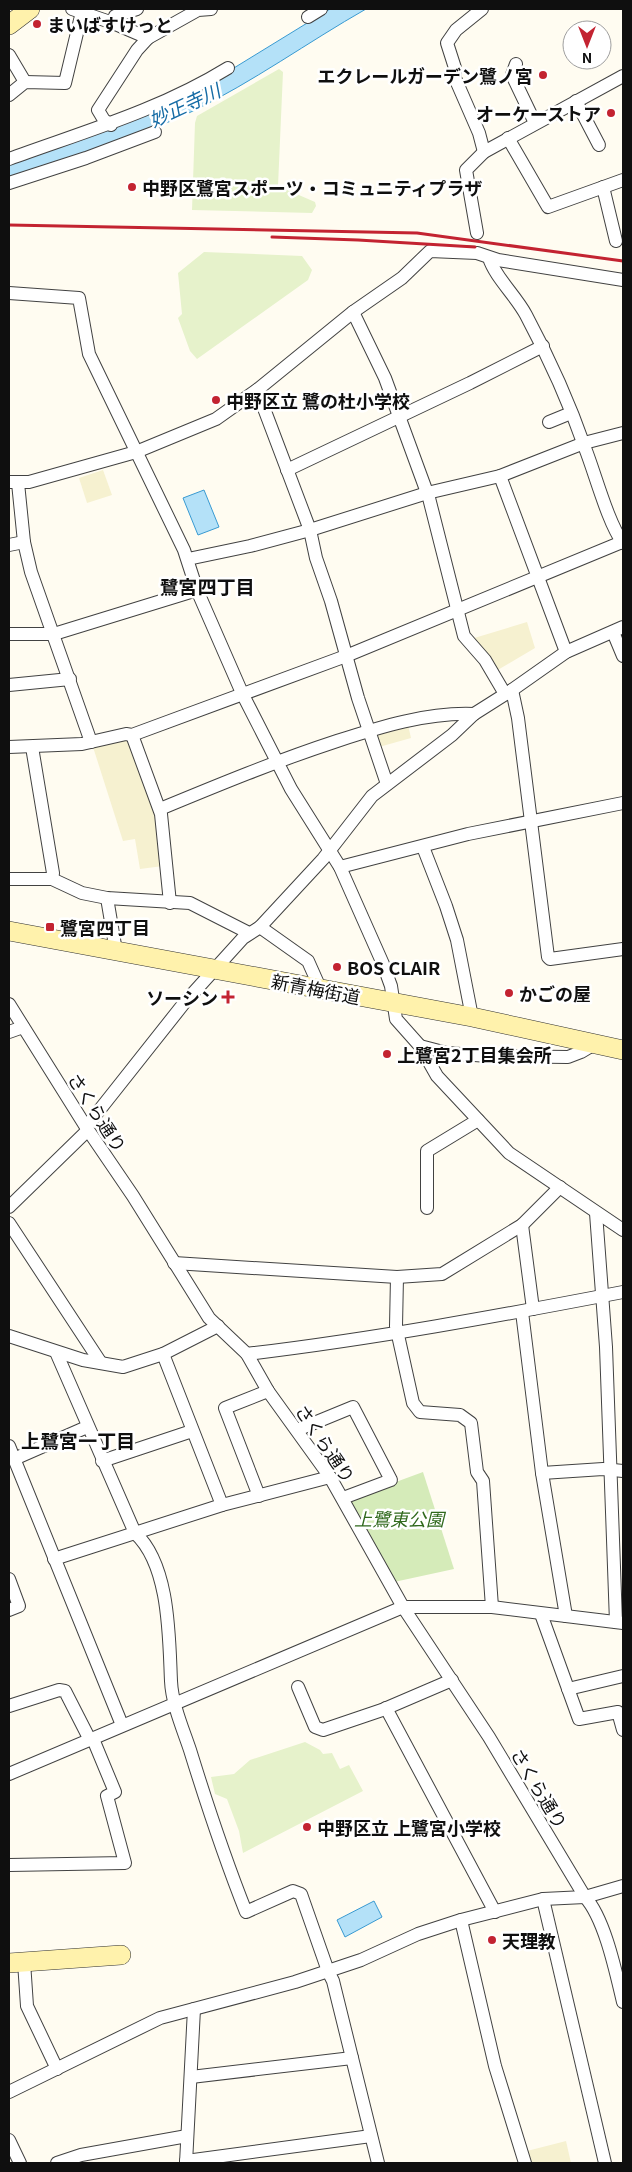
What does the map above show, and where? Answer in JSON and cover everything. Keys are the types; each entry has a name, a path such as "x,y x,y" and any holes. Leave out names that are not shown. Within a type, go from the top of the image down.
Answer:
{"main road":[{"path":"9,25 30,9"},
{"name":"新青梅街道","path":"9,931 472,1016 596,1042 623,1050"},
{"path":"16,1962 121,1955"}],"street":[{"path":"114,16 137,9"},
{"path":"110,124 104,120 98,110 148,38 198,10 211,9"},
{"path":"308,17 321,9"},
{"path":"482,9 456,30 447,43 455,68 455,78 479,133 484,152"},
{"path":"9,95 26,82 65,83 77,10 114,16 148,38"},
{"path":"9,55 26,82"},
{"path":"516,64 512,75 535,123"},
{"path":"9,159 156,106 204,83 228,68"},
{"path":"478,233 466,170 484,152 623,76"},
{"path":"576,102 599,145"},
{"path":"9,183 86,158 155,132"},
{"path":"508,138 548,207 623,180"},
{"path":"603,187 616,241"},
{"path":"91,742 31,572 14,482 44,478 136,452 216,419 257,390 353,312 402,278 430,251 477,253 488,258 623,280"},
{"path":"9,747 91,742 126,734 132,735 346,656 537,576 623,543 613,522 584,443 542,346 518,300 491,266 488,258"},
{"path":"9,293 78,298 89,354 188,559 198,590 242,693 276,761 340,867 383,964 391,986 396,1019 420,1046 437,1076 509,1153 623,1230"},
{"path":"353,312 385,378 427,493 464,636 485,660 508,692 518,718 548,957 550,959 623,949"},
{"path":"287,470 542,346"},
{"path":"257,390 310,530 316,558 387,784"},
{"path":"549,422 571,414"},
{"path":"188,559 310,530 427,493 500,476 584,443 623,433"},
{"path":"500,476 566,652"},
{"path":"9,545 24,542"},
{"path":"9,634 54,634 198,590"},
{"path":"9,1207 87,1128 147,1048 185,1002 323,859 372,796 452,735 474,714 566,652 618,629 623,656"},
{"path":"9,685 70,679"},
{"path":"160,809 276,761 369,730 452,713 474,714"},
{"path":"132,735 160,809 170,903"},
{"path":"32,747 52,879"},
{"path":"340,867 530,821 623,803"},
{"path":"424,846 456,940 472,1016"},
{"path":"9,879 52,879 82,893 106,898 197,905 254,930 308,961 320,988"},
{"path":"106,898 116,951"},
{"name":"さくら通り","path":"9,1004 209,1318 247,1354 268,1391 330,1477 403,1607 489,1737 591,1904 608,1946 623,2002"},
{"path":"9,1032 23,1027"},
{"path":"420,1046 447,1053 488,1056 568,1056 581,1052 596,1042"},
{"path":"427,1208 427,1151 478,1120"},
{"path":"174,1263 396,1277 442,1274 522,1225 560,1187"},
{"path":"9,1774 403,1607 492,1607 620,1623 609,1469 606,1347 596,1213"},
{"path":"9,1223 101,1363"},
{"path":"522,1225 542,1473 566,1616"},
{"path":"396,1277 398,1332 413,1403 420,1412 460,1415 471,1423 477,1472 483,1481 492,1607"},
{"path":"247,1354 313,1346 528,1311 623,1292"},
{"path":"9,1336 56,1352 123,1367 163,1354 218,1326"},
{"path":"56,1352 135,1534 145,1546 160,1580 170,1644 171,1682 176,1703 223,1854 246,1912 293,1891 301,1894 328,1972 333,1981 378,2163"},
{"path":"163,1354 222,1505"},
{"path":"259,1496 225,1408 268,1391"},
{"path":"297,1430 353,1407 390,1480 342,1498"},
{"path":"14,1459 87,1427"},
{"path":"102,1461 192,1431"},
{"path":"9,1446 122,1725"},
{"path":"542,1473 609,1469 623,1471"},
{"path":"54,1559 222,1505 330,1477"},
{"path":"9,1579 19,1606 9,1610"},
{"path":"542,1614 579,1719 618,1712 623,1730"},
{"path":"568,1689 623,1676"},
{"path":"298,1687 316,1727 323,1730 386,1708 452,1680"},
{"path":"9,1706 59,1690 65,1691 91,1740 115,1792 106,1796 125,1862 9,1865"},
{"path":"386,1708 495,1912"},
{"path":"9,2092 160,2018 328,1972 361,1960 418,1934 461,1920 543,1899 585,1897 623,1886"},
{"path":"543,1899 605,2163"},
{"path":"461,1920 495,2066 525,2163"},
{"path":"16,1962 27,2006 57,2068"},
{"path":"194,2008 186,2162 371,2136"},
{"path":"191,2077 352,2058"},
{"path":"57,2163 81,2155 187,2136"},
{"path":"10,2143 20,2163"}],"shaded area":[{"path":"103,470 112,495 87,503 79,478"},
{"path":"527,622 535,648 496,671 471,639"},
{"path":"408,725 411,738 379,747 374,734"},
{"path":"129,739 158,821 163,866 140,869 135,839 123,841 93,747"},
{"path":"566,2141 571,2163 530,2163 527,2151"}],"green space":[{"path":"279,69 283,72 278,186 315,202 316,206 312,213 192,210 195,123 197,116"},
{"path":"204,252 302,256 312,270 308,280 197,359 190,351 178,318 182,314 178,273"},
{"name":"上鷺東公園","path":"423,1472 454,1569 394,1582 347,1500"},
{"path":"305,1742 320,1750 323,1754 332,1753 340,1769 349,1765 363,1791 243,1853 239,1831 227,1799 215,1794 211,1777 234,1774 250,1760"}],"water":[{"name":"妙正寺川","path":"330,9 366,9 259,75 193,111 125,139 9,180 9,162 229,71"},
{"path":"204,490 219,527 198,535 183,498"},
{"path":"374,1901 382,1917 345,1937 337,1920"}],"railway":[{"path":"9,225 417,233 623,261"},
{"path":"272,237 475,247"}],"place":[{"name":"まいばすけっと","path":"37,24"},
{"name":"エクレールガーデン鷺ノ宮","path":"543,75"},
{"name":"オーケーストア","path":"611,113"},
{"name":"中野区鷺宮スポーツ・コミュニティプラザ","path":"132,187"},
{"name":"中野区立 鷺の杜小学校","path":"216,400"},
{"name":"鷺宮四丁目","path":"50,927"},
{"name":"BOS CLAIR","path":"337,967"},
{"name":"かごの屋","path":"509,993"},
{"name":"ソーシン","path":"228,997"},
{"name":"上鷺宮2丁目集会所","path":"387,1054"},
{"name":"中野区立 上鷺宮小学校","path":"307,1827"},
{"name":"天理教","path":"492,1940"}],"district":[{"name":"鷺宮四丁目","path":"207,585"},
{"name":"上鷺宮一丁目","path":"78,1439"}]}
